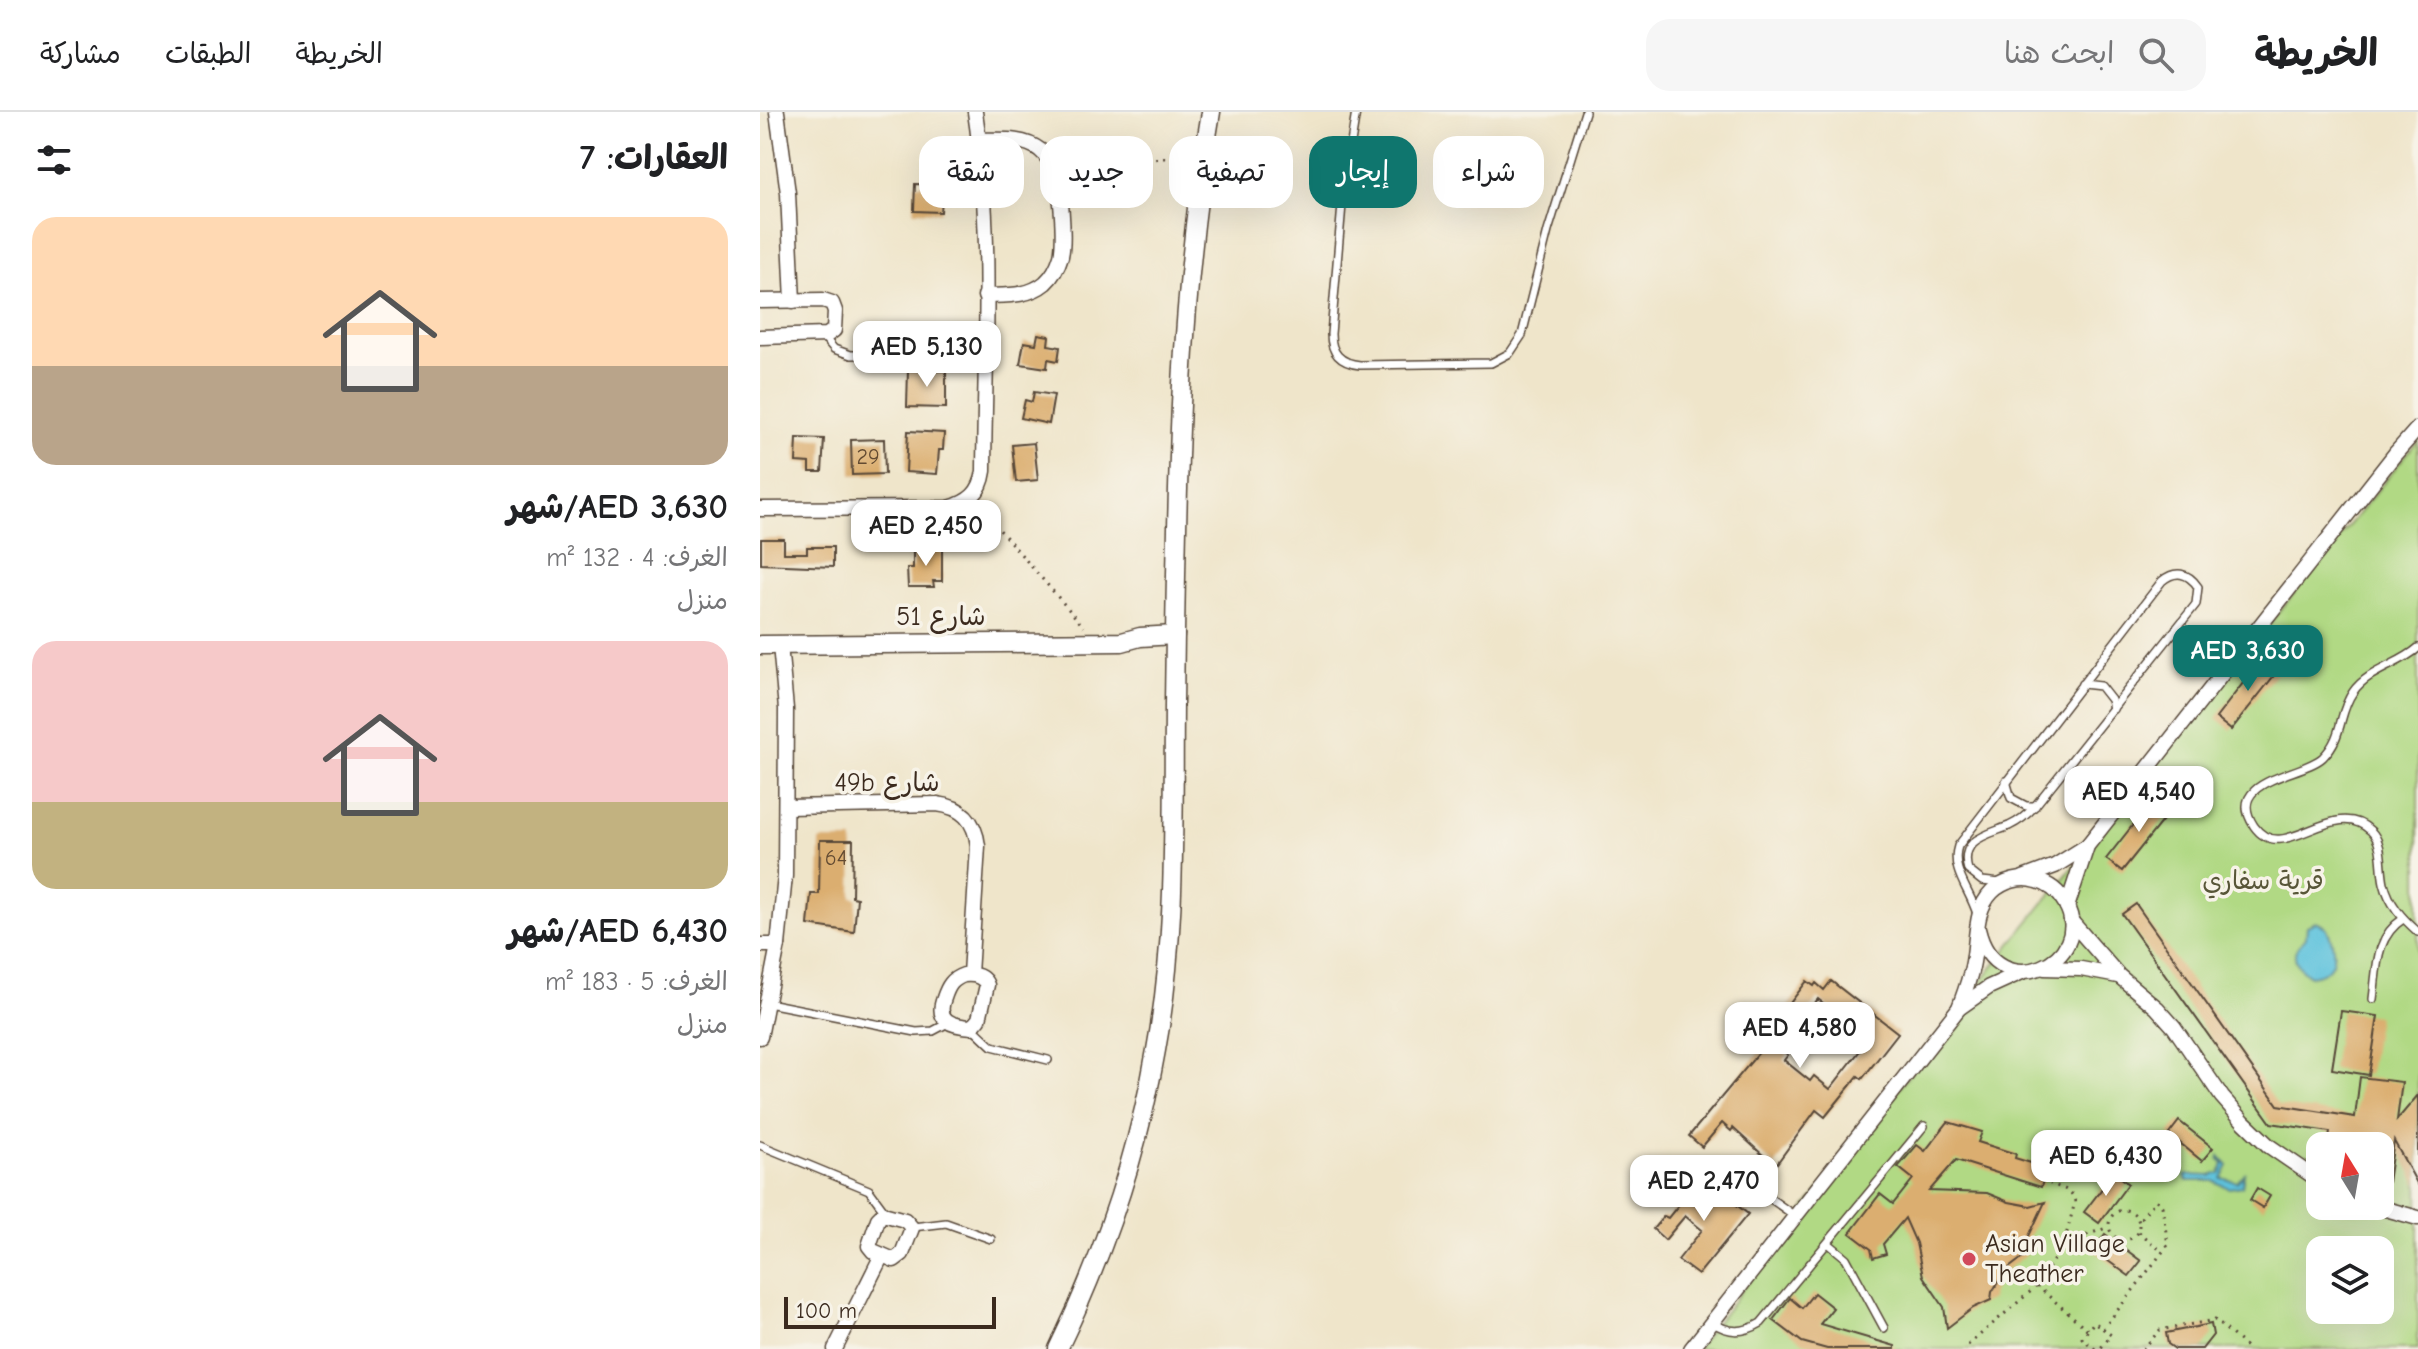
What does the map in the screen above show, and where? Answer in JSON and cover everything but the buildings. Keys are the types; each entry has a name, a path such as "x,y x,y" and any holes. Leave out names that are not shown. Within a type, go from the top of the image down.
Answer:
{"street":[{"path":"777,112 788,193 793,301"},
{"path":"975,112 978,136"},
{"path":"1207,136 1211,112"},
{"path":"760,509 936,510 961,504 979,490 984,471 984,208"},
{"path":"985,296 1019,295 1047,282 1061,254 1059,208"},
{"path":"1058,1349 1094,1268 1125,1181 1145,1108 1165,987 1171,911 1182,362 1196,208"},
{"path":"760,301 823,300 832,303 835,311 835,325 831,333 823,336 760,337"},
{"path":"1959,1008 1972,969 1984,901 1993,890 2055,866 2087,846 2418,428"},
{"name":"شارع 51","path":"760,645 1122,642 1140,647 1175,641"},
{"path":"760,1037 778,945 785,876 786,644"},
{"name":"49b شارع","path":"787,807 937,804 962,812 977,833 978,846 970,974"},
{"path":"2042,968 2055,960 2070,935 2069,914 2087,846"},
{"path":"2013,881 2035,880 2048,885 2059,895 2069,914 2119,976 2166,1017 2201,1069 2244,1122 2287,1160 2306,1172"},
{"path":"1978,924 1981,942 1997,963 2022,972"},
{"path":"760,945 778,945"},
{"path":"1691,1349 1959,1008 1989,987 2022,972 2042,968 2081,969 2119,976"},
{"path":"970,974 983,978 987,985 979,1019 972,1027 949,1022 940,1010 947,989 954,980 970,974"},
{"path":"2394,1211 2418,1218"},
{"path":"886,1213 908,1222 912,1228 900,1257 894,1260 871,1249 868,1243 878,1219 886,1213"},
{"path":"835,1349 882,1255"}],"lane":[{"path":"1356,112 1343,193 1331,334 1335,353 1341,360 1360,365 1491,363 1510,353 1522,335 1548,231 1585,112"},
{"path":"823,336 834,349 851,355 985,353"},
{"path":"1978,924 1972,899 1957,872 1955,854 1962,838 2162,581 2177,573 2193,580 2198,587 2196,604 2035,806 2013,825 1976,838 1966,853 1968,870 1974,877 1982,881 2013,881"},
{"path":"2418,648 2369,676 2354,691 2334,744 2317,762 2259,784 2248,805 2255,828 2275,840 2288,840 2338,821 2362,824 2379,842 2384,884 2391,903 2418,932"},
{"path":"2082,684 2100,686 2111,700 2113,709"},
{"path":"2006,781 2011,798 2018,803 2035,806"},
{"path":"2373,999 2381,942 2403,919"},
{"path":"768,1003 916,1032 933,1031 949,1022"},
{"path":"972,1027 992,1046 1048,1060"},
{"path":"1712,1322 1732,1332 1761,1323 1924,1126"},
{"path":"760,1145 869,1190 886,1213"},
{"path":"1719,1162 1796,1216"},
{"path":"912,1228 946,1223 991,1239"},
{"path":"1828,1243 1846,1258 1884,1328"}],"path":[{"path":"972,498 1097,642"},
{"path":"1968,1345 2037,1286 2064,1243 2075,1202 2074,1195 2050,1184"},
{"path":"2103,1329 2168,1245 2162,1206 2156,1200 2139,1220 2138,1232 2133,1238 2118,1239 2109,1227"},
{"path":"2064,1243 2109,1227 2114,1214 2121,1211 2128,1211 2139,1220"},
{"path":"2138,1232 2163,1252"},
{"path":"2037,1286 2088,1330"},
{"path":"2143,1349 2160,1330 2215,1320 2249,1349"},
{"path":"2094,1322 2103,1329 2111,1335 2104,1344 2094,1348 2082,1338 2094,1322"},
{"path":"2104,1344 2111,1349"}],"green space":[{"name":"قرية سفاري","path":"2418,440 2418,1349 1696,1349 2017,936"}],"water":[{"path":"2316,922 2326,927 2333,959 2326,970 2310,976 2298,964 2295,952 2306,938 2307,926"},
{"path":"2219,1156 2228,1166 2221,1178 2237,1182 2244,1174 2242,1186 2229,1188 2214,1181 2187,1181 2185,1176 2188,1175 2220,1173 2224,1164"}],"place":[{"name":"Asian Village Theather","path":"1969,1259"}]}
